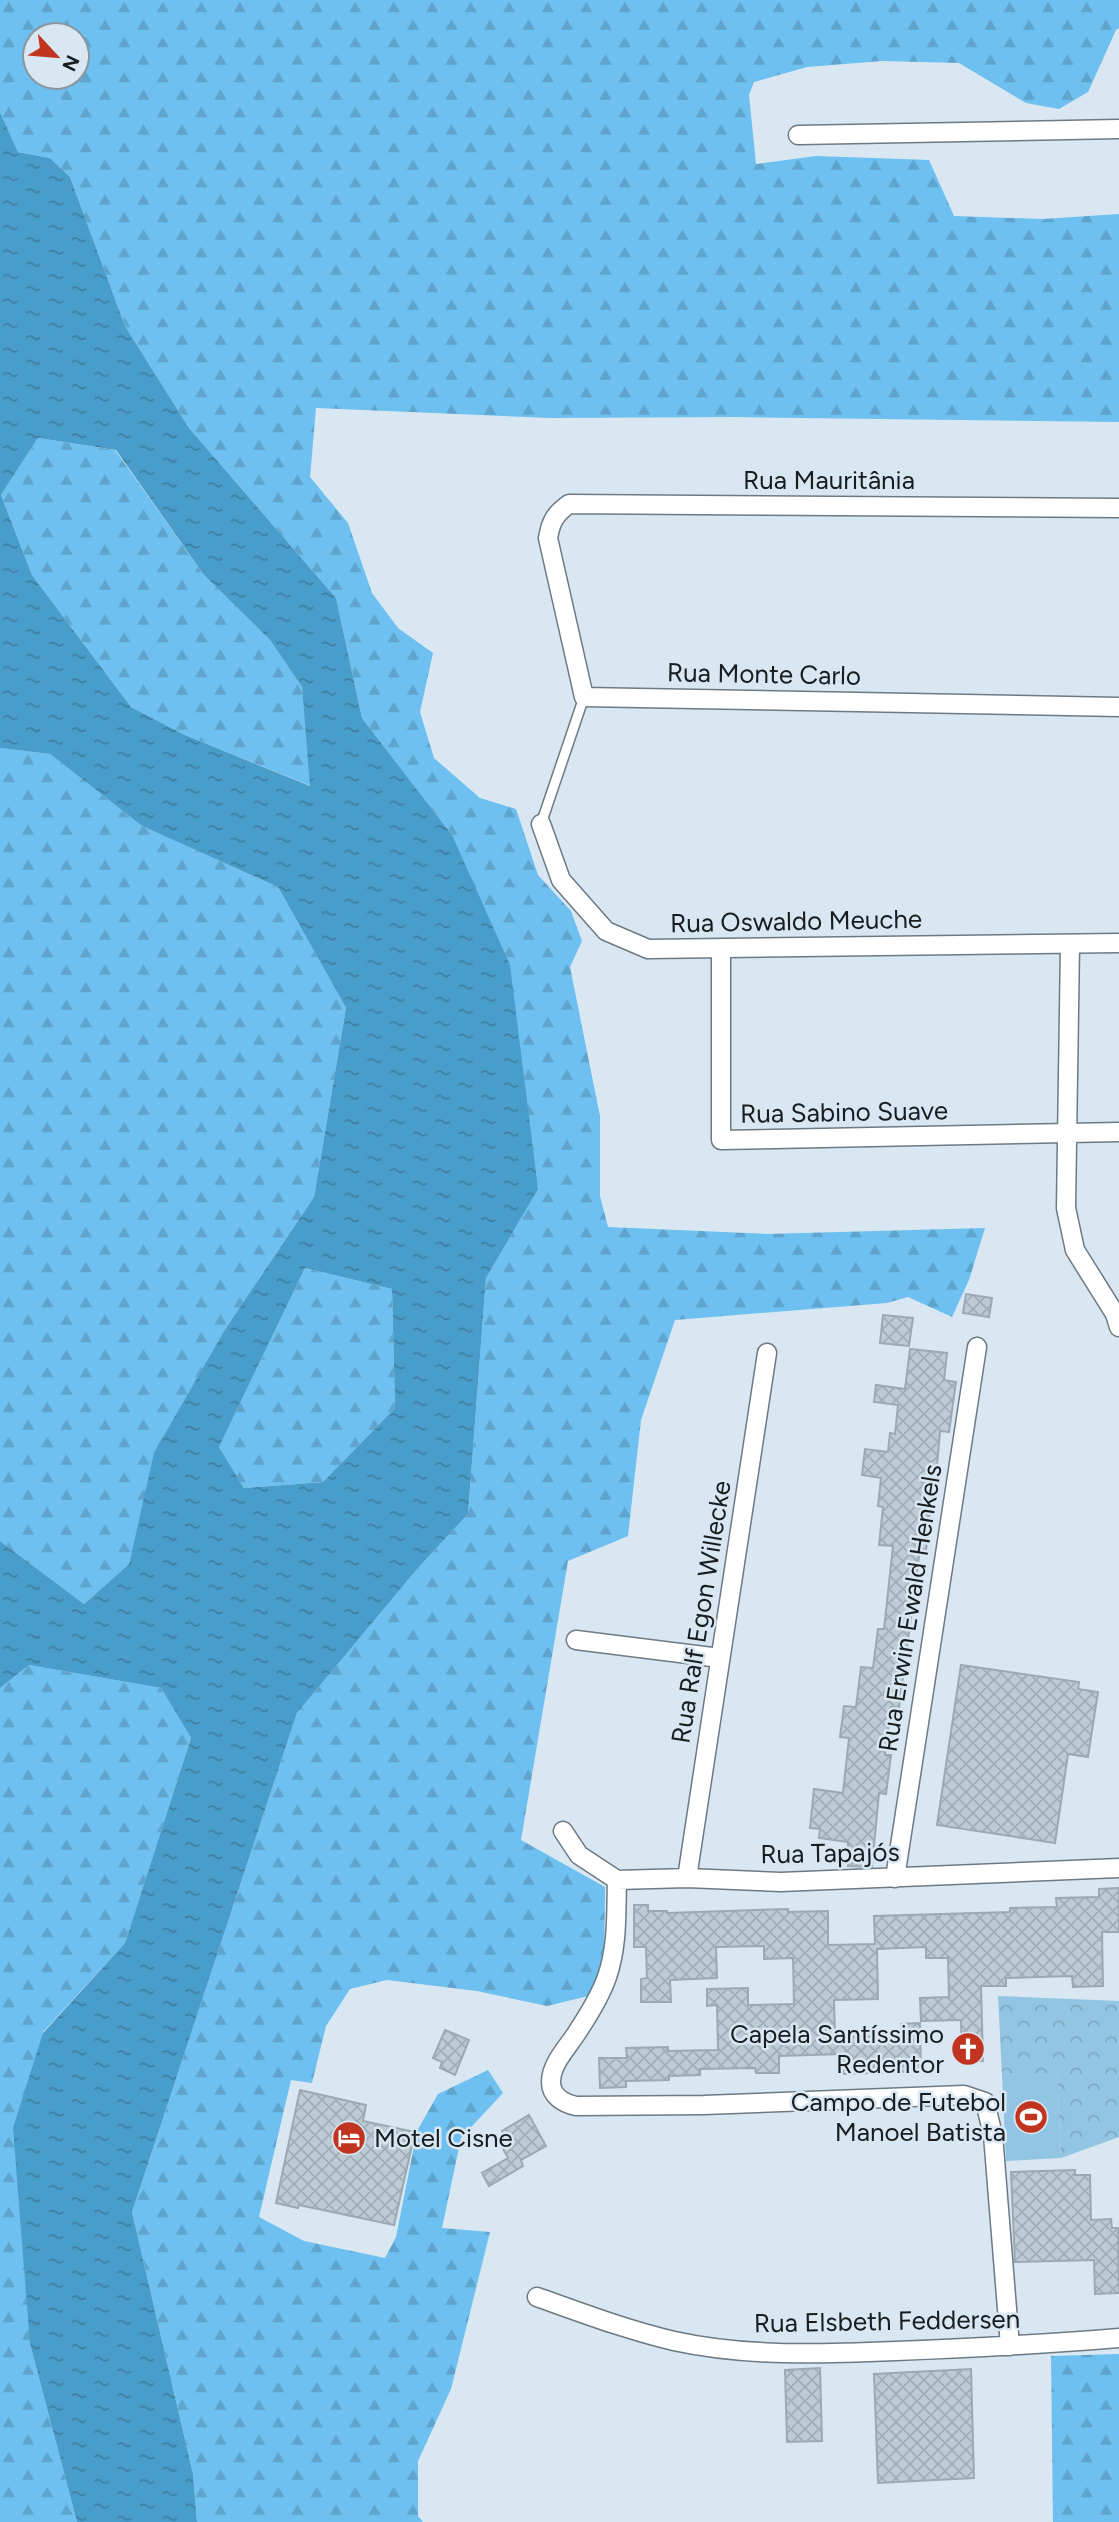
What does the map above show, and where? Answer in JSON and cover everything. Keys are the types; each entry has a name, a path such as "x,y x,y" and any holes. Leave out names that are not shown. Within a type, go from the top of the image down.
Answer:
{"street":[{"path":"798,135 1119,129"},
{"name":"Rua Mauritânia","path":"584,697 548,538 556,514 569,504 1119,508"},
{"name":"Rua Monte Carlo","path":"584,697 1119,707"},
{"name":"Rua Oswaldo Meuche","path":"541,824 561,880 606,931 648,949 1119,943"},
{"path":"1070,944 1066,1208 1076,1250 1115,1314 1119,1327"},
{"name":"Rua Sabino Suave","path":"721,948 721,1140 1119,1132"},
{"name":"Rua Erwin Ewald Henkels","path":"895,1878 977,1347"},
{"name":"Rua Ralf Egon Willecke","path":"687,1878 767,1353"},
{"path":"576,1640 720,1658"},
{"path":"563,1831 579,1855 617,1880 616,1944 607,1976 593,2007 559,2058 551,2081 554,2094 565,2104 576,2106 704,2105 964,2095 985,2102 993,2135 1010,2346"},
{"name":"Rua Tapajós","path":"617,1880 687,1878 781,1882 1119,1868"},
{"name":"Rua Elsbeth Feddersen","path":"537,2297 604,2322 674,2341 737,2350 810,2354 1010,2346 1119,2338"}],"lane":[{"path":"541,824 584,697"}],"green space":[{"path":"0,0 1119,0 1119,28 1088,92 1059,109 1026,103 959,63 882,61 807,67 754,82 749,95 756,164 816,156 929,160 954,216 1043,219 1119,214 1119,422 733,417 549,418 316,408 310,477 348,523 372,593 398,628 433,653 420,712 434,758 480,798 516,809 538,875 571,911 582,941 570,967 600,1116 600,1196 608,1227 767,1234 985,1228 969,1280 952,1317 908,1297 887,1303 675,1320 641,1420 628,1536 568,1561 521,1840 605,1887 604,1970 588,1996 547,2006 477,1991 387,1980 350,1989 326,2026 312,2083 291,2080 259,2217 304,2241 385,2258 396,2237 417,2131 438,2094 488,2070 503,2093 461,2138 442,2228 490,2232 451,2389 418,2461 418,2516 423,2522 197,2522 193,2474 132,2212 297,1713 418,1568 468,1514 486,1278 538,1188 452,835 362,718 336,598 189,428 125,326 70,177 50,158 18,152 0,112"},
{"path":"38,438 115,450 204,575 270,640 302,687 311,786 185,735 131,707 32,575 1,495"},
{"path":"0,748 50,754 142,826 278,887 346,1008 314,1197 224,1331 155,1453 129,1564 84,1604 0,1541"},
{"path":"305,1268 392,1289 395,1408 323,1482 244,1488 219,1447"},
{"path":"29,1665 161,1688 191,1738 125,1943 43,2032 30,2344 77,2522 0,2522 0,1688"},
{"path":"998,1996 1119,2001 1119,2137 1061,2158 1057,2073 1002,2075"},
{"name":"Campo de Futebol Manoel Batista","path":"1057,2072 1061,2158 1006,2161 1002,2075"},
{"path":"1119,2354 1119,2522 1053,2522 1051,2356"}],"water":[{"path":"0,112 18,152 50,158 70,177 125,326 189,428 336,598 362,718 452,835 510,965 538,1189 486,1278 468,1514 418,1568 297,1713 132,2212 193,2474 197,2522 77,2522 30,2344 13,2128 43,2033 125,1943 191,1738 161,1688 29,1665 0,1688 0,1541 84,1604 129,1564 154,1453 224,1331 314,1197 346,1008 278,887 142,826 50,754 0,748","holes":["38,438 116,450 204,575 270,640 302,687 310,786 185,735 131,707 32,575 1,495","305,1268 392,1289 395,1408 323,1482 244,1488 219,1447"]}],"building":[{"path":"966,1294 992,1298 989,1317 963,1313"},
{"path":"883,1315 913,1318 909,1346 880,1343"},
{"path":"910,1349 947,1353 944,1380 956,1382 949,1432 940,1431 933,1513 930,1512 926,1550 920,1549 899,1708 891,1707 885,1755 891,1755 886,1794 879,1793 872,1867 848,1866 848,1842 819,1838 820,1829 810,1828 814,1789 843,1793 849,1738 840,1737 844,1706 856,1707 861,1667 873,1668 878,1629 884,1629 893,1546 879,1545 883,1507 878,1506 881,1478 862,1475 865,1449 888,1452 890,1433 895,1434 898,1405 874,1402 876,1385 905,1389"},
{"path":"961,1665 1079,1682 1078,1689 1098,1692 1088,1757 1068,1754 1055,1843 937,1825"},
{"path":"1119,1888 1119,1932 1102,1932 1103,1986 1073,1987 1072,1976 1006,1978 1006,1986 981,1986 983,2061 962,2062 961,2020 921,2021 920,1998 949,1997 948,1958 926,1958 926,1947 877,1949 878,1999 834,2000 835,2037 902,2036 901,2024 920,2023 921,2071 843,2074 843,2054 779,2056 779,2073 756,2073 755,2068 700,2069 700,2075 669,2076 669,2080 626,2081 626,2087 600,2088 599,2058 627,2058 626,2048 718,2050 717,2005 707,2006 707,1989 748,1988 748,2005 794,2004 793,1958 764,1959 764,1946 716,1947 717,1978 670,1980 671,2002 641,2002 641,1979 647,1978 646,1947 634,1947 634,1905 648,1905 648,1911 667,1913 788,1909 788,1912 828,1911 828,1945 875,1944 874,1916 1010,1912 1010,1908 1057,1907 1056,1898 1099,1897 1099,1889"},
{"path":"445,2030 469,2040 455,2075 440,2068 442,2062 433,2058"},
{"path":"300,2090 366,2105 363,2121 415,2132 394,2225 299,2205 298,2208 276,2203"},
{"path":"529,2115 546,2146 521,2160 523,2166 489,2186 482,2173 508,2158 500,2143 507,2140 502,2131"},
{"path":"1075,2170 1075,2175 1090,2175 1091,2220 1111,2219 1112,2228 1118,2228 1119,2293 1095,2294 1094,2260 1015,2262 1011,2172"},
{"path":"820,2368 822,2441 787,2442 785,2370"},
{"path":"971,2369 974,2478 878,2483 874,2374"}],"place":[{"name":"Capela Santíssimo Redentor","path":"968,2049"},
{"name":"Campo de Futebol Manoel Batista","path":"1031,2117"},
{"name":"Motel Cisne","path":"349,2138"}]}
